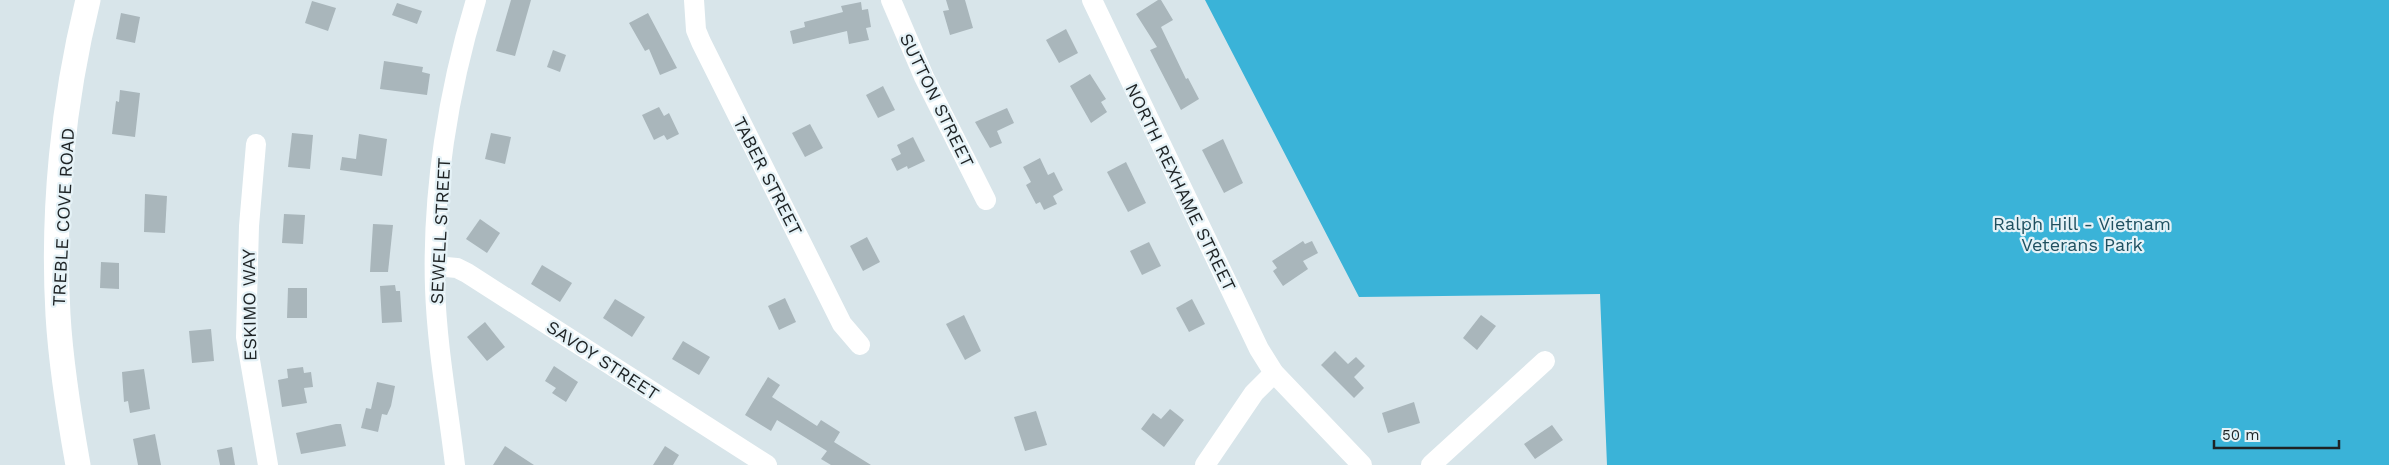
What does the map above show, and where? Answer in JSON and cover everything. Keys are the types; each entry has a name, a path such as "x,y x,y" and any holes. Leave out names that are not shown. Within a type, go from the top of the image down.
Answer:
{"main road":[{"name":"TREBLE COVE ROAD","path":"78,465 60,341 58,314 59,218 69,99 80,31 88,0"}],"street":[{"name":"SEWELL STREET","path":"455,465 438,332 434,266 444,148 462,53 476,0"},
{"name":"TABER STREET","path":"694,0 696,30 701,42 842,324 860,345"},
{"name":"SUTTON STREET","path":"890,0 924,77 986,200"},
{"name":"NORTH REXHAME STREET","path":"1092,0 1259,349 1274,373 1362,465"},
{"name":"ESKIMO WAY","path":"256,144 248,226 246,337 268,465"},
{"name":"SAVOY STREET","path":"434,266 457,268 467,273 767,465"},
{"path":"1432,465 1545,361"},
{"path":"1205,465 1254,392 1274,373"}],"green space":[{"name":"Ralph Hill - Vietnam Veterans Park","path":"1205,0 2389,0 2389,465 1607,465 1600,294 1359,297"}],"building":[{"path":"511,0 531,0 515,56 496,51"},
{"path":"946,0 965,0 973,28 950,35 943,11 949,10"},
{"path":"1161,0 1173,20 1161,27 1186,79 1188,78 1199,99 1181,110 1150,50 1157,47 1136,14"},
{"path":"312,1 336,8 328,31 305,23"},
{"path":"861,2 862,10 868,9 871,27 866,28 869,40 849,44 847,31 793,44 790,31 805,27 804,22 843,12 841,6"},
{"path":"397,3 422,11 417,24 392,15"},
{"path":"121,13 140,17 135,43 116,39"},
{"path":"648,13 677,68 660,75 649,49 645,51 629,23"},
{"path":"1066,29 1078,53 1059,63 1046,40"},
{"path":"553,50 566,55 560,72 547,67"},
{"path":"384,61 423,67 422,72 430,74 427,95 380,89"},
{"path":"1090,74 1106,99 1101,102 1107,112 1091,123 1070,86"},
{"path":"883,86 895,110 878,118 866,95"},
{"path":"120,90 140,93 135,137 112,134 116,101 119,102"},
{"path":"659,107 664,116 669,113 679,134 667,140 664,135 654,140 642,115"},
{"path":"1007,108 1014,123 997,131 1002,143 990,148 975,122"},
{"path":"810,124 823,148 805,157 792,133"},
{"path":"292,133 313,135 310,169 288,167"},
{"path":"491,133 511,137 505,164 485,159"},
{"path":"359,134 387,139 382,176 340,170 342,157 356,159"},
{"path":"913,137 925,161 908,169 907,166 897,171 891,159 901,154 897,145"},
{"path":"1223,139 1243,183 1224,193 1202,150"},
{"path":"1040,158 1048,175 1054,172 1063,190 1053,196 1057,204 1044,210 1040,202 1036,204 1026,185 1031,182 1023,167"},
{"path":"1126,162 1146,203 1128,212 1107,172"},
{"path":"145,194 167,196 165,233 144,232"},
{"path":"284,214 305,215 303,244 282,243"},
{"path":"480,219 500,233 487,253 466,239"},
{"path":"373,224 393,225 388,272 370,272"},
{"path":"867,237 880,262 863,271 850,246"},
{"path":"1303,241 1305,244 1312,241 1318,253 1303,261 1308,269 1283,286 1273,271 1277,268 1272,261"},
{"path":"1149,242 1161,266 1142,275 1130,251"},
{"path":"101,262 119,263 119,289 100,288"},
{"path":"542,265 572,283 560,302 531,284"},
{"path":"395,285 396,291 400,291 402,322 382,323 380,286"},
{"path":"288,288 307,288 307,318 287,318"},
{"path":"785,298 796,322 779,330 768,306"},
{"path":"615,299 645,317 632,337 603,318"},
{"path":"1192,299 1205,324 1189,332 1176,308"},
{"path":"964,315 981,351 965,360 946,324"},
{"path":"1481,315 1496,326 1477,350 1463,338"},
{"path":"485,322 505,347 487,361 467,337"},
{"path":"211,329 214,361 192,363 189,331"},
{"path":"683,341 710,357 699,375 672,359"},
{"path":"1335,351 1348,364 1356,357 1365,366 1354,377 1364,388 1354,398 1321,365"},
{"path":"554,366 578,382 566,402 552,393 556,388 545,381"},
{"path":"303,367 304,373 311,372 313,387 304,388 307,403 282,407 278,380 288,378 287,369"},
{"path":"144,369 150,409 130,413 128,401 124,402 122,372"},
{"path":"768,377 780,385 772,397 817,426 821,420 840,432 834,442 871,465 831,465 821,459 827,451 777,420 771,431 745,415"},
{"path":"377,382 395,386 391,406 387,415 382,414 378,432 361,428 366,408 371,409"},
{"path":"1414,402 1420,423 1388,433 1382,413"},
{"path":"1170,409 1184,420 1164,447 1141,429 1153,413 1161,419"},
{"path":"1036,411 1047,445 1025,451 1014,417"},
{"path":"341,424 346,446 301,454 296,433"},
{"path":"1552,425 1563,440 1535,459 1524,444"},
{"path":"155,434 161,465 138,465 133,439"},
{"path":"505,446 534,465 493,465"},
{"path":"665,446 679,455 673,465 653,465"},
{"path":"232,447 235,465 220,465 217,450"}]}
